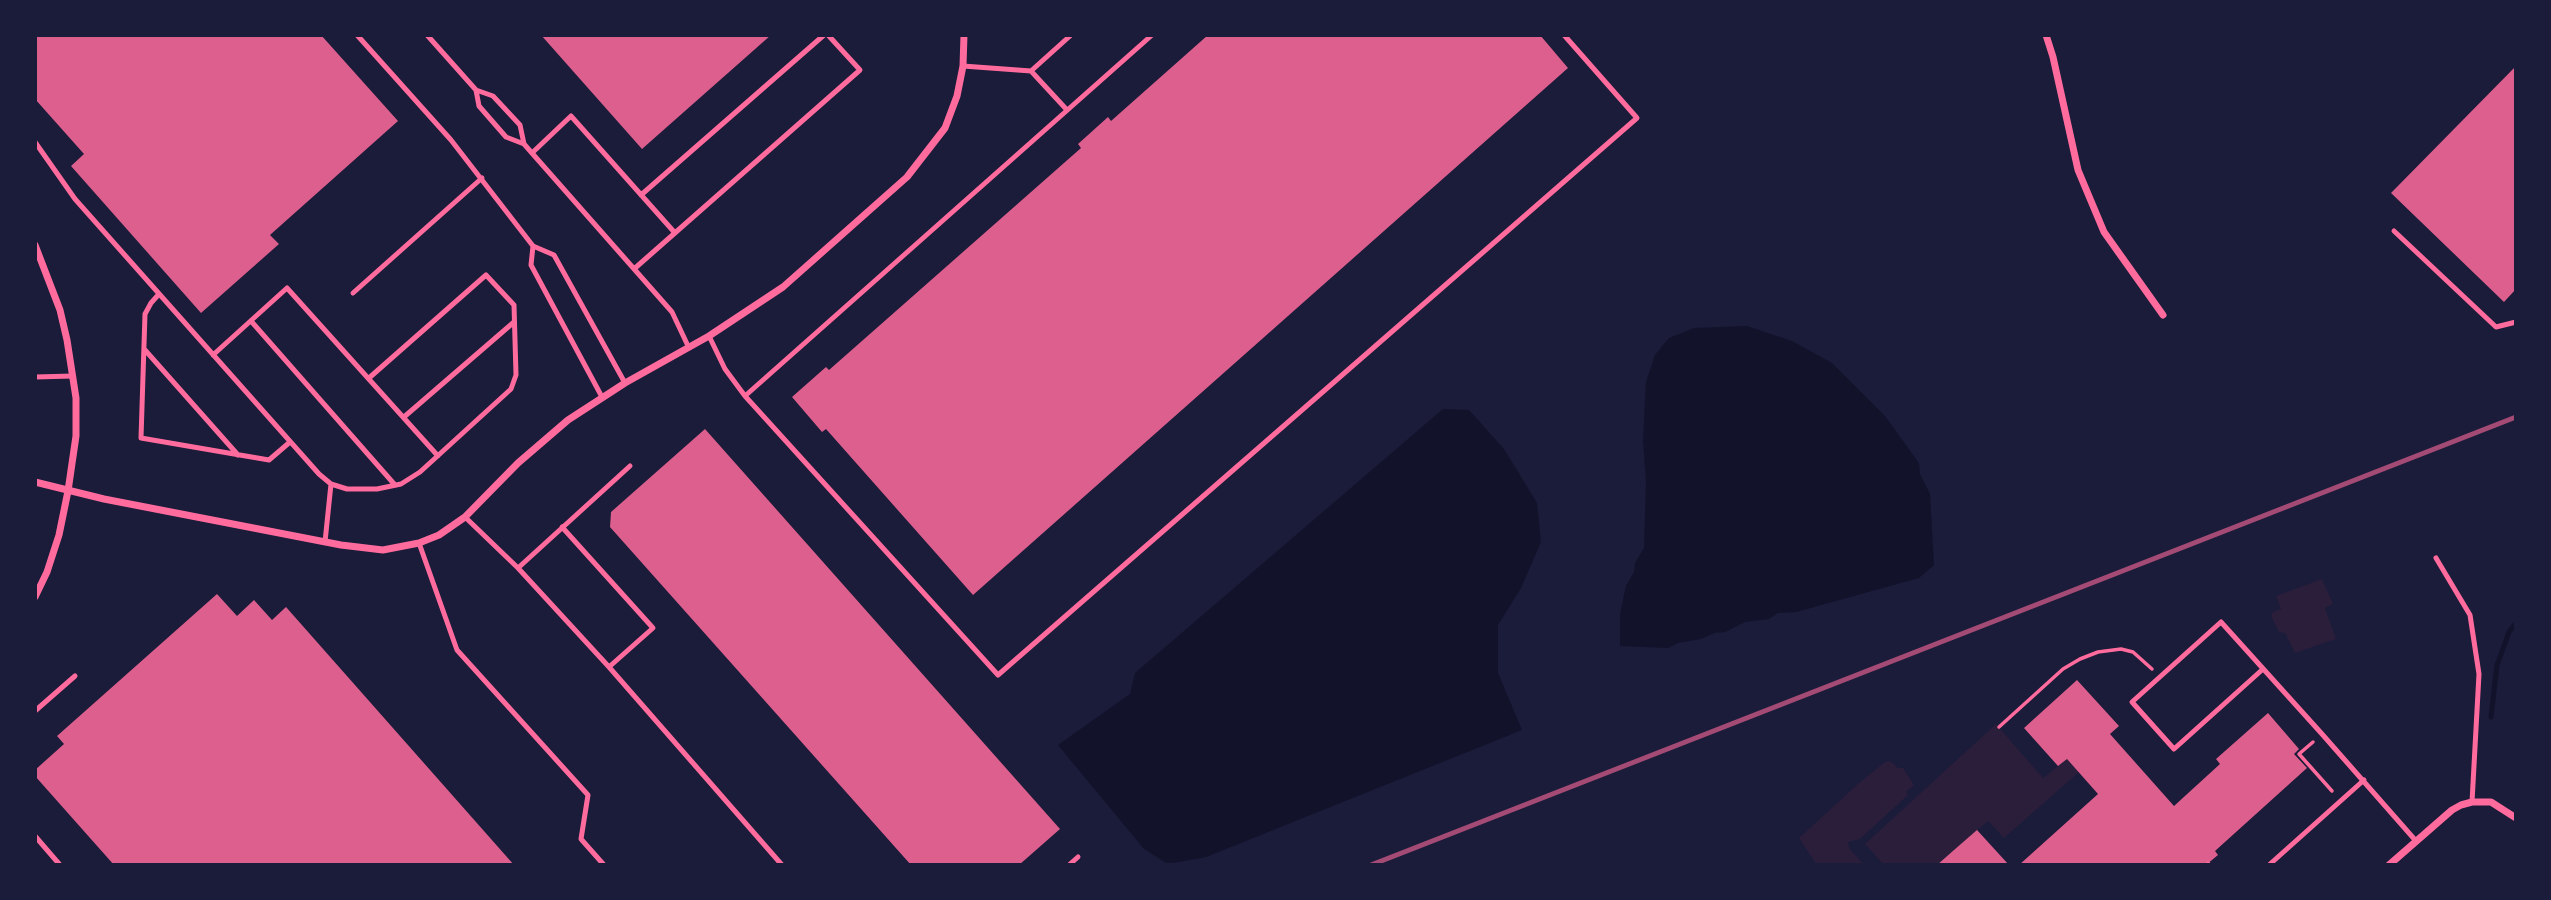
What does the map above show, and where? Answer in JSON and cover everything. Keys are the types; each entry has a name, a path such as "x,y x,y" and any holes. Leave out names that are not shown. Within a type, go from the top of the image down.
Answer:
{"street":[{"path":"35,482 68,491 325,542 383,550 419,543 439,535 465,516 518,463 568,420 625,383 709,336 783,287 907,177 945,128 957,96 963,66 964,35"},
{"path":"2046,35 2078,170 2104,232 2163,315"},
{"path":"35,246 60,310 76,398 76,436 68,491 51,559 35,597"},
{"path":"2389,865 2452,810 2472,802 2491,802 2516,818"}],"lane":[{"path":"357,35 451,140 533,246 554,255 625,383"},
{"path":"427,35 476,90 493,96 520,125 524,144 672,312 689,348"},
{"path":"634,269 860,70 826,35 641,195"},
{"path":"1031,71 1071,35"},
{"path":"745,396 1152,35"},
{"path":"709,336 725,369 745,396 998,675 1637,118 1564,35"},
{"path":"963,66 1031,71 1067,110"},
{"path":"476,90 479,106 506,137 524,144"},
{"path":"531,153 571,116 675,233"},
{"path":"35,142 75,199 290,442 331,484 347,489 377,489 401,484 420,472 511,389 516,375 514,305 486,275 369,378"},
{"path":"353,293 482,178"},
{"path":"2394,231 2496,327 2516,322"},
{"path":"533,246 531,265 603,397"},
{"path":"213,355 287,288 438,456"},
{"path":"159,294 145,314 141,438 269,460 290,442"},
{"path":"251,321 395,485"},
{"path":"404,417 514,322"},
{"path":"145,350 239,456"},
{"path":"35,377 73,376"},
{"path":"517,568 630,466"},
{"path":"325,542 331,484"},
{"path":"465,516 610,667 782,865"},
{"path":"562,527 653,628 610,667"},
{"path":"419,543 457,650 588,794 581,839 604,865"},
{"path":"2436,558 2470,615 2479,674 2472,802"},
{"path":"2263,669 2174,749 2132,702 2221,622 2364,780 2416,841"},
{"path":"35,710 75,676"},
{"path":"2269,865 2364,780"},
{"path":"35,836 60,865"},
{"path":"1069,865 1078,857"}],"path":[{"path":"1998,727 2063,669 2098,652 2121,649 2133,652 2160,677"},
{"path":"2322,734 2299,754 2332,791"}],"shaded area":[{"path":"1747,326 1792,341 1832,363 1885,416 1919,463 1920,474 1930,494 1934,565 1919,578 1796,612 1778,613 1769,619 1745,622 1725,632 1678,643 1668,648 1620,646 1620,614 1626,586 1644,548 1646,480 1643,441 1646,382 1655,355 1669,338 1694,328"},
{"path":"1443,409 1469,410 1504,449 1537,503 1541,542 1521,588 1498,625 1498,673 1522,730 1206,857 1168,864 1144,849 1058,745 1130,694 1135,673"},
{"path":"2322,579 2333,604 2325,608 2336,639 2295,653 2285,633 2279,632 2271,616 2273,612 2281,609 2276,596"},
{"path":"1996,724 2043,778 2067,759 2079,772 2004,838 1988,821 1937,865 1884,865 1865,844"},
{"path":"1890,761 1898,768 1903,768 1914,785 1906,792 1908,795 1860,839 1848,842 1849,848 1864,865 1817,865 1799,838 1859,783"}],"building":[{"path":"35,35 321,35 398,121 270,235 279,244 201,313 71,166 84,154 35,99"},
{"path":"541,35 771,35 642,149"},
{"path":"1208,35 1540,35 1568,68 973,595 826,429 822,432 792,397 826,367 829,370 1081,148 1078,144 1108,117 1111,121"},
{"path":"2516,66 2516,289 2504,302 2391,193"},
{"path":"705,429 1060,829 1019,865 911,865 610,527 611,512"},
{"path":"217,594 237,616 254,600 272,620 286,607 514,865 114,865 35,776 35,770 64,744 57,736"},
{"path":"2077,680 2119,726 2110,734 2174,806 2220,764 2216,759 2268,713 2299,749 2294,754 2307,768 2215,851 2218,855 2206,865 2019,865 2098,794 2067,759 2058,766 2024,728"},
{"path":"1977,830 2009,865 1937,865 1954,850"}],"waterway":[{"path":"2491,717 2497,665 2509,632 2516,623"}],"railway":[{"path":"1371,865 2516,417"}]}
